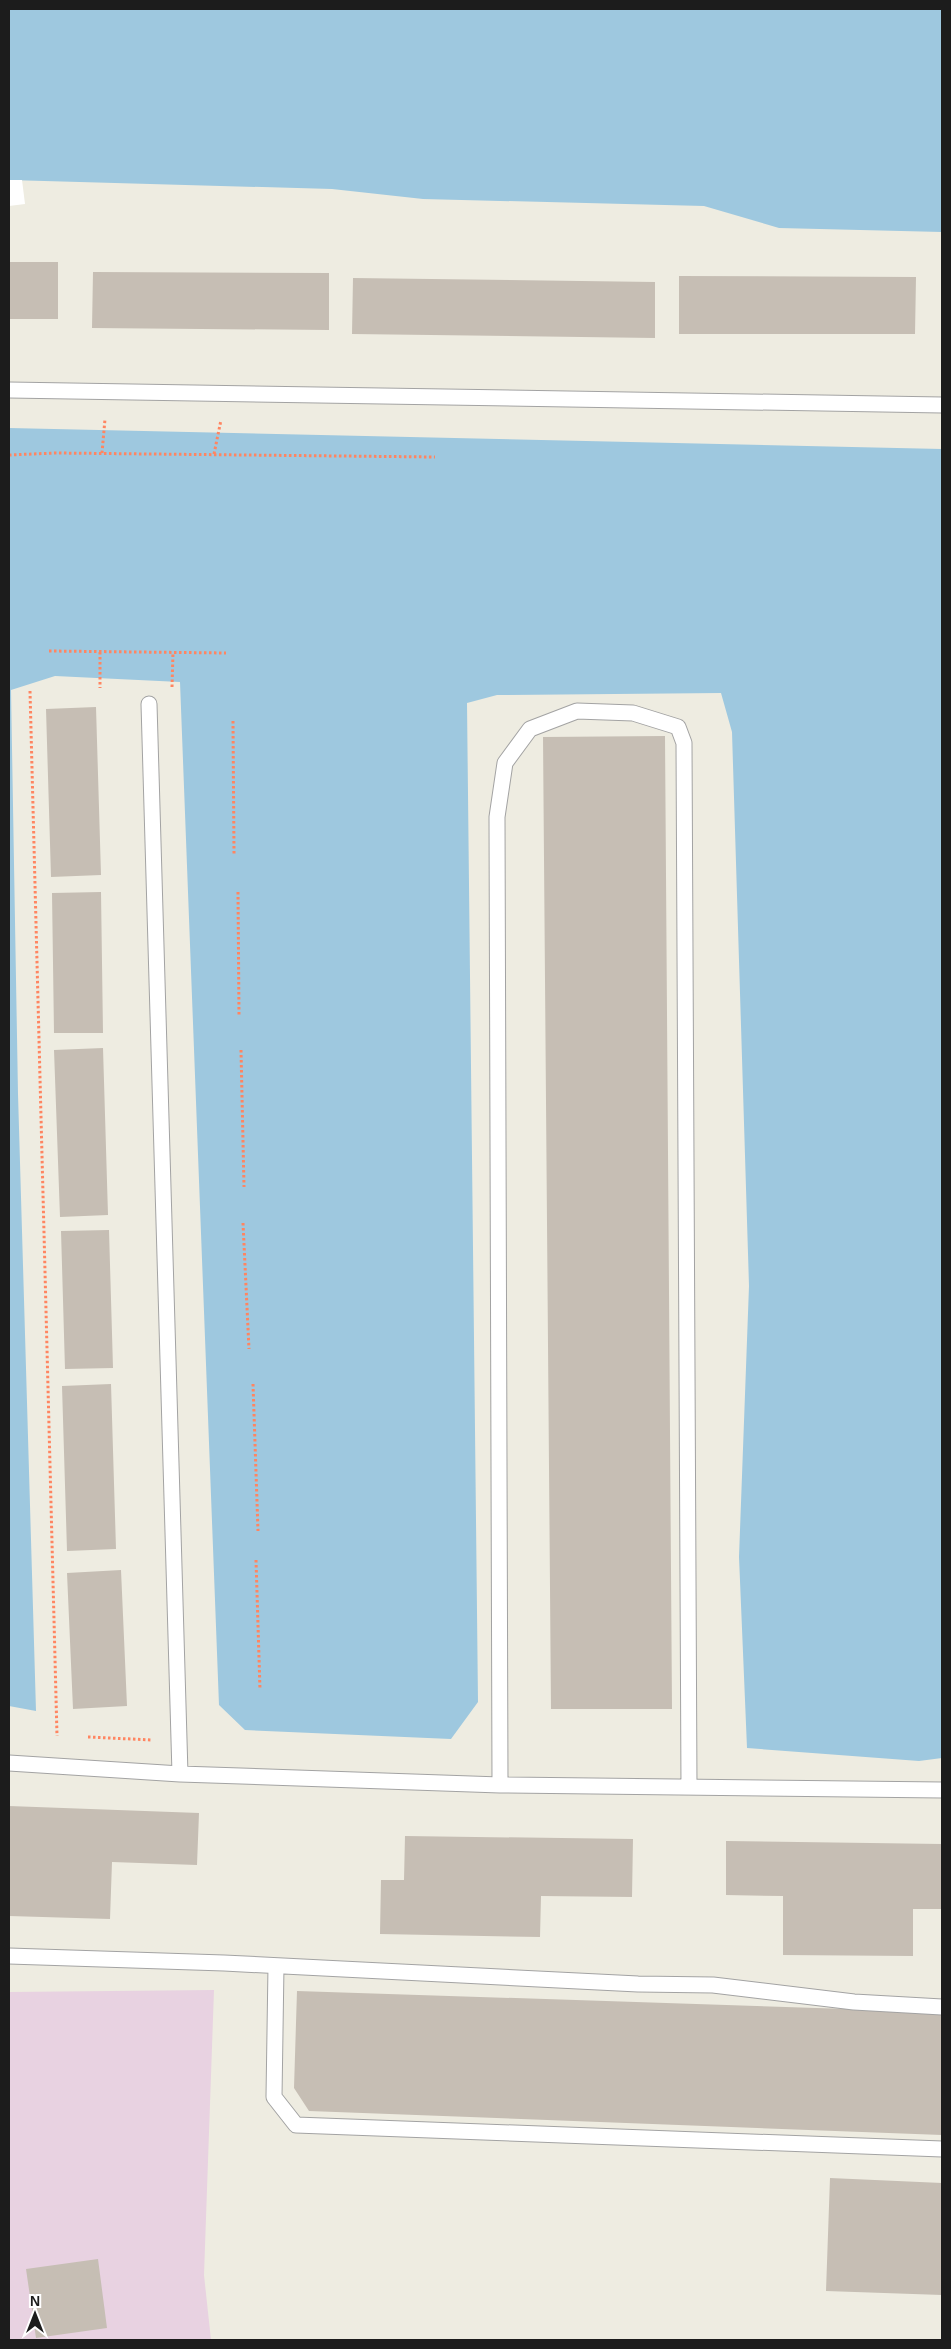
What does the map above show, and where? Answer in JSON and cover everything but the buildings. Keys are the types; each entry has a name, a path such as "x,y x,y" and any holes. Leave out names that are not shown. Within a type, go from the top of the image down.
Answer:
{"lane":[{"path":"9,390 942,405"},
{"path":"149,704 180,1774"},
{"path":"500,1785 497,817 505,763 530,729 577,711 633,713 678,727 684,743 689,1787"},
{"path":"9,1764 180,1774 500,1785 942,1790"},
{"path":"9,1956 276,1966 638,1984 713,1985 854,2002 942,2007"},
{"path":"276,1966 274,2097 296,2125 942,2148"}],"path":[{"path":"102,453 105,412"},
{"path":"214,454 222,414"},
{"path":"9,455 102,453 435,457"},
{"path":"49,651 226,653"},
{"path":"100,652 100,688"},
{"path":"172,690 173,652"},
{"path":"30,691 56,1736 65,1736"},
{"path":"233,720 234,854"},
{"path":"238,892 239,1015"},
{"path":"240,1050 244,1187"},
{"path":"244,1223 249,1349"},
{"path":"253,1384 258,1531"},
{"path":"256,1560 260,1690"},
{"path":"84,1737 179,1741"}],"shaded area":[{"path":"214,1990 204,2275 211,2340 9,2340 9,1992"}],"water":[{"path":"9,9 942,9 942,232 779,228 704,206 423,199 332,189 9,180"},
{"path":"9,428 942,449 942,1758 919,1761 747,1748 739,1557 749,1286 732,732 721,693 497,695 467,703 478,1702 451,1739 245,1730 219,1705 180,682 55,676 11,690 18,1094 36,1711 9,1706"}],"pier":[{"path":"9,180 22,180 25,204 9,206"}]}
